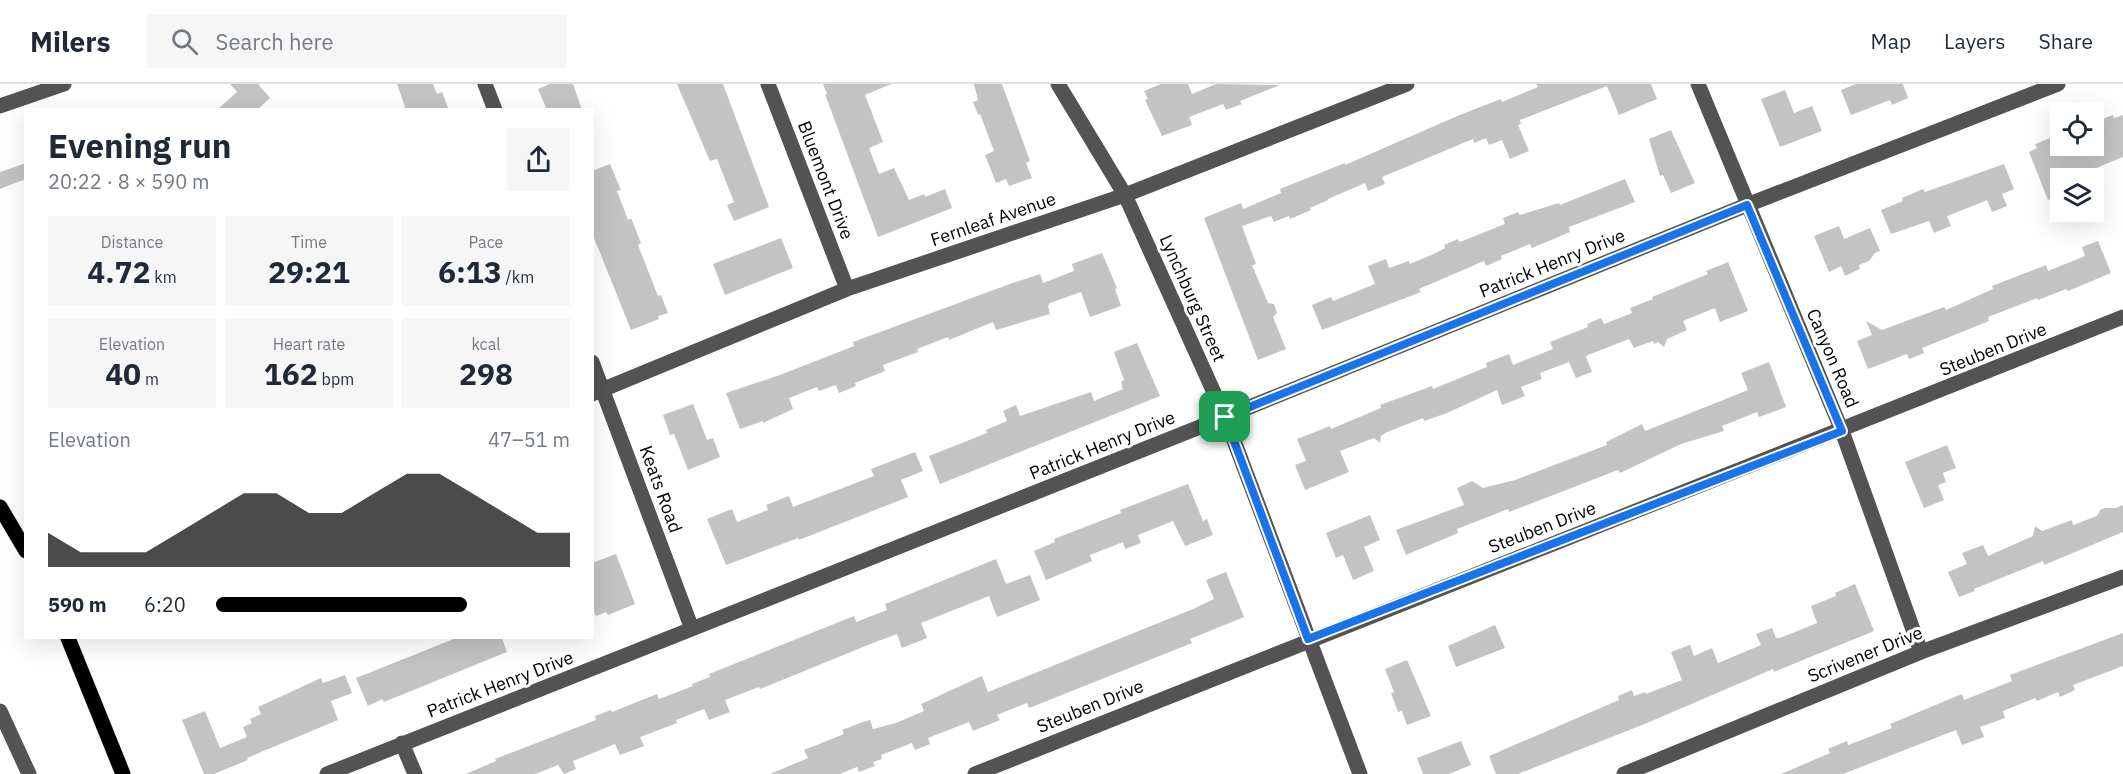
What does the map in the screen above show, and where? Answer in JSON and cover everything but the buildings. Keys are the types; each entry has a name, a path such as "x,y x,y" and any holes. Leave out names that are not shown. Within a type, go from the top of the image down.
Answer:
{"main road":[{"path":"0,507 24,548"},
{"path":"68,639 123,774"}],"street":[{"path":"0,106 64,84"},
{"path":"485,84 494,108"},
{"name":"Bluemont Drive","path":"768,84 847,289"},
{"name":"Lynchburg Street","path":"1058,84 1125,195 1225,417 1360,774"},
{"name":"Fernleaf Avenue","path":"598,391 847,289 1125,195 1407,84"},
{"name":"Canyon Road","path":"1698,84 1842,431 1921,652"},
{"name":"Patrick Henry Drive","path":"327,774 1225,417 1747,205 2058,84"},
{"name":"Steuben Drive","path":"975,774 1308,639 1842,431 2123,317"},
{"name":"Keats Road","path":"594,372 598,391 692,630"},
{"name":"Scrivener Drive","path":"1624,774 1921,652 2123,578"},
{"path":"0,711 29,774"},
{"path":"402,743 415,774"}],"route":[{"path":"1747,205 1842,431 1308,639 1225,417 1747,205"}]}
